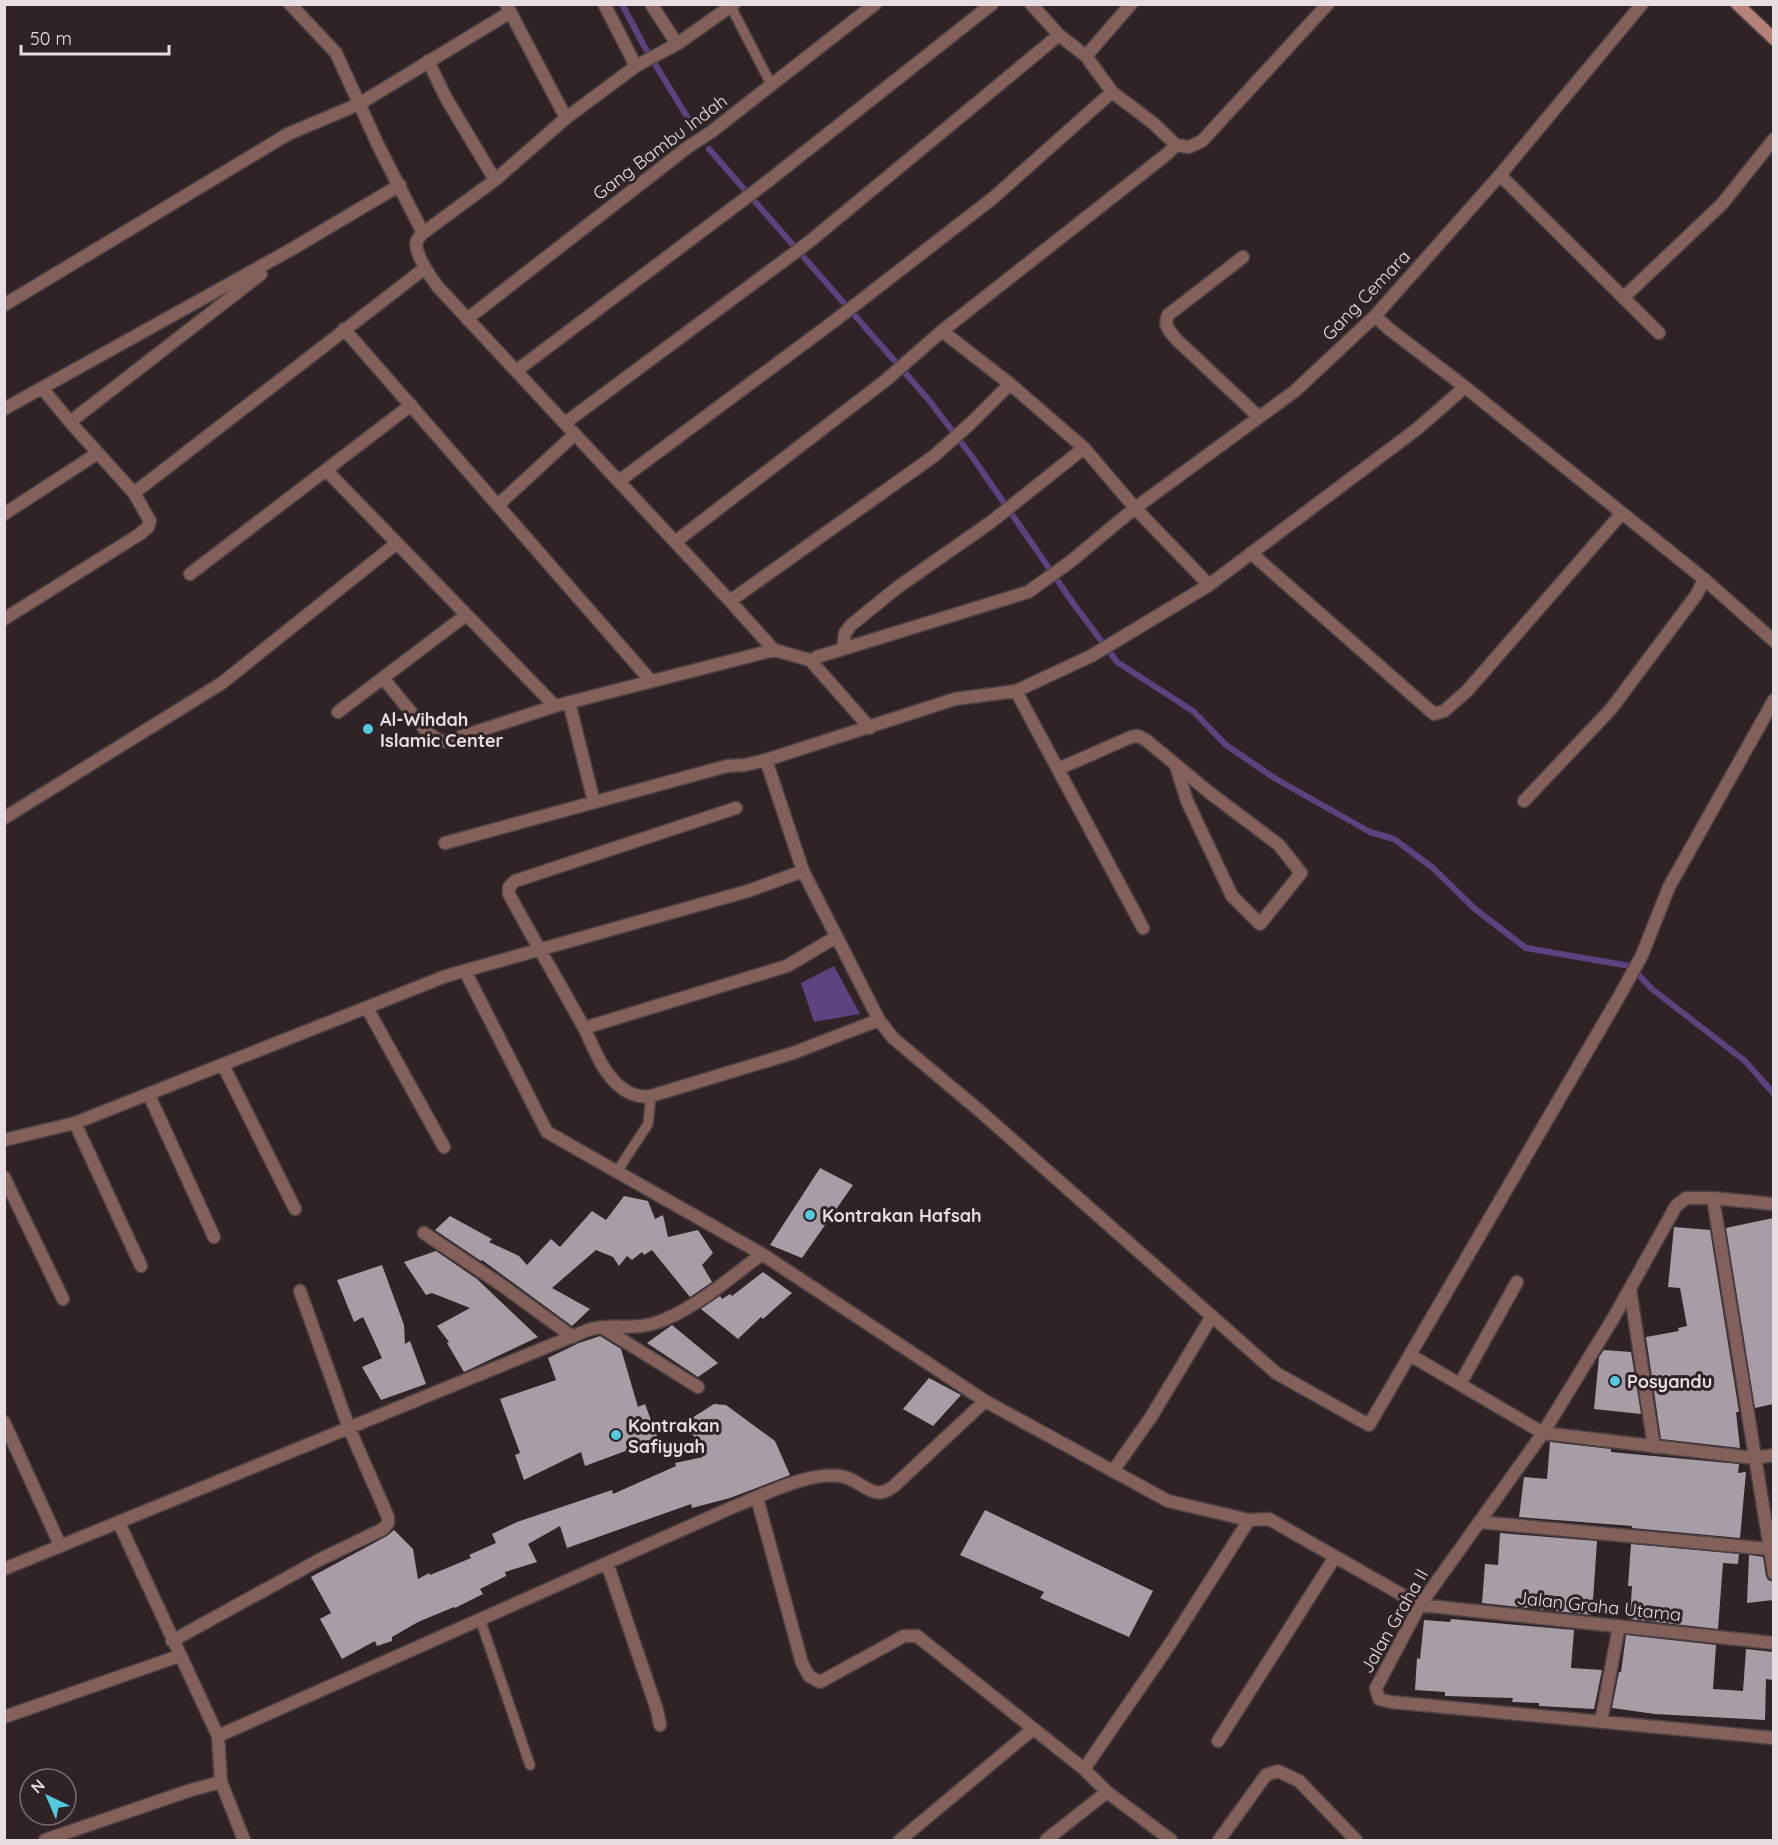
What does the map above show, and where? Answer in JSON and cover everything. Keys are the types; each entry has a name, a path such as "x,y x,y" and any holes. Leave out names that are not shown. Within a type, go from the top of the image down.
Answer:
{"main road":[{"path":"1737,4 1773,39"}],"street":[{"path":"291,4 336,53 378,145 423,233"},
{"path":"604,4 641,63"},
{"path":"651,4 677,44"},
{"name":"Gang Bambu Indah","path":"467,319 875,4"},
{"path":"516,371 763,185 992,4"},
{"path":"1031,4 1059,35 1086,56 1112,92 1153,123 1176,145 1189,147 1202,141 1216,128 1270,66 1329,4"},
{"path":"1086,56 1131,4"},
{"name":"Gang Cemara","path":"811,661 817,657 1028,592 1070,562 1135,508 1295,391 1375,315 1500,175 1642,4"},
{"path":"732,6 677,44 641,63 566,118 495,180 423,233 417,239 416,244 425,268 438,287 774,650"},
{"path":"4,306 288,134 359,104 507,9 566,118"},
{"path":"565,423 809,242 1059,35"},
{"path":"428,61 446,98 495,180"},
{"path":"619,481 833,322 862,297 993,198 1112,92"},
{"path":"1623,298 1722,204 1773,139"},
{"path":"675,542 886,380 942,332 1176,145"},
{"path":"1500,175 1659,333"},
{"path":"4,409 292,249 400,185"},
{"path":"70,422 292,249"},
{"path":"1243,257 1168,315 1166,323 1167,328 1177,340 1259,417"},
{"path":"134,493 425,268"},
{"path":"1375,315 1389,329 1465,387 1704,579 1773,641"},
{"path":"344,329 651,681"},
{"path":"942,332 1010,384 1084,448 1135,508 1209,585"},
{"path":"730,601 934,456 1010,384"},
{"path":"445,843 727,766 766,760 955,699 1016,691 1091,656 1209,585 1417,429 1465,387"},
{"path":"4,620 145,530 149,524 149,519 134,493 42,388"},
{"path":"190,574 411,405"},
{"path":"498,505 575,434"},
{"path":"843,649 845,633 851,625 898,586 991,522 1084,448"},
{"path":"4,514 98,453"},
{"path":"326,470 555,706"},
{"path":"1251,553 1434,714 1444,711 1467,691 1622,513"},
{"path":"4,818 222,683 397,543"},
{"path":"1524,801 1611,709 1697,594 1704,579"},
{"path":"338,712 466,615"},
{"path":"383,678 428,733 441,741 448,741 569,702 774,650 811,661 870,728"},
{"path":"1016,691 1143,928"},
{"path":"766,760 803,871 879,1020 893,1038 981,1112 1276,1373 1369,1425 1620,995 1642,955 1669,887 1773,700"},
{"path":"569,702 594,802"},
{"path":"1058,769 1134,736 1146,740 1176,766 1280,845 1301,873 1260,924 1232,896 1187,801 1176,766"},
{"path":"736,808 513,882 509,887 509,894 584,1028 602,1066 619,1086 639,1097 651,1096 794,1053 879,1020"},
{"path":"4,1140 75,1123 446,976 748,891 803,871"},
{"path":"584,1028 787,966 836,937"},
{"path":"465,971 547,1132 762,1254 985,1401 1168,1501 1249,1520 1269,1519 1420,1605"},
{"path":"367,1008 444,1147"},
{"path":"223,1065 295,1209"},
{"path":"149,1095 214,1237"},
{"path":"75,1123 141,1266"},
{"path":"4,1177 63,1299"},
{"name":"Jalan Graha II","path":"1713,1198 1690,1197 1683,1200 1674,1211 1543,1433 1420,1605 1376,1688 1379,1699 1390,1702 1773,1738"},
{"path":"1773,1204 1713,1198 1773,1574"},
{"path":"424,1233 573,1336"},
{"path":"4,1569 573,1336 600,1326 620,1328 652,1324 679,1314 762,1254"},
{"path":"1460,1384 1517,1282"},
{"path":"1630,1289 1654,1447"},
{"path":"172,1641 319,1560 387,1526 388,1517 349,1428 300,1291"},
{"path":"1113,1471 1151,1417 1212,1316"},
{"path":"600,1326 698,1387"},
{"path":"1410,1355 1543,1433 1754,1458 1773,1455"},
{"path":"218,1736 757,1497 804,1479 831,1475 843,1476 875,1492 884,1492 985,1401"},
{"path":"4,1422 60,1545"},
{"path":"757,1497 802,1663 809,1676 820,1682 904,1636 913,1635 922,1639 1084,1769 1107,1792 1171,1840"},
{"path":"1084,1769 1170,1644 1249,1520"},
{"path":"1479,1522 1769,1549"},
{"path":"119,1523 218,1736 221,1782 244,1840"},
{"path":"1218,1741 1335,1557"},
{"path":"607,1563 657,1710 660,1725"},
{"name":"Jalan Graha Utama","path":"1420,1605 1773,1643"},
{"path":"1601,1722 1619,1626"},
{"path":"4,1717 180,1656"},
{"path":"900,1840 1034,1728"},
{"path":"1219,1840 1266,1775 1278,1771 1299,1781 1356,1840"},
{"path":"45,1840 221,1782"},
{"path":"1046,1840 1107,1792"}],"lane":[{"path":"732,6 771,84"},
{"path":"616,1173 648,1124 651,1096"},
{"path":"480,1619 530,1765"}],"shaded area":[{"path":"834,966 860,1014 814,1022 801,983"}],"building":[{"name":"Kontrakan Hafsah","path":"820,1168 853,1185 802,1258 770,1245"},
{"path":"624,1196 648,1201 655,1219 663,1215 668,1237 698,1230 713,1253 702,1265 712,1282 690,1297 652,1250 644,1255 642,1252 632,1260 627,1256 619,1266 613,1257 596,1250 552,1288 590,1309 572,1326 482,1260 435,1230 450,1216 492,1239 489,1242 519,1256 527,1265 551,1239 560,1247 592,1211 606,1220"},
{"path":"1773,1218 1773,1404 1755,1408 1726,1228"},
{"path":"1674,1227 1710,1230 1739,1412 1736,1412 1740,1448 1661,1439 1646,1337 1679,1331 1678,1328 1687,1326 1680,1288 1668,1287"},
{"path":"436,1251 477,1279 538,1337 464,1372 447,1343 449,1342 437,1326 470,1308 432,1293 426,1295 404,1262"},
{"path":"382,1265 404,1325 405,1344 410,1341 426,1384 381,1400 362,1367 382,1358 363,1317 354,1322 337,1280"},
{"path":"763,1272 792,1293 763,1319 761,1317 738,1339 701,1309 720,1296 722,1299 730,1294 732,1296"},
{"path":"672,1325 718,1363 698,1377 647,1343"},
{"path":"600,1336 621,1349 638,1407 645,1404 658,1439 585,1466 581,1452 524,1480 515,1455 520,1453 500,1399 556,1380 548,1358"},
{"name":"Posyandu","path":"1604,1350 1631,1352 1641,1414 1594,1409 1599,1357"},
{"path":"929,1378 961,1395 933,1426 903,1409"},
{"path":"714,1404 726,1405 775,1441 790,1475 730,1498 692,1508 691,1504 567,1548 560,1526 528,1544 537,1562 505,1572 506,1576 480,1589 483,1594 418,1622 392,1637 392,1641 377,1646 375,1641 342,1659 320,1619 331,1613 311,1577 394,1530 413,1549 418,1579 471,1558 469,1555 496,1543 492,1534 517,1522 612,1490 613,1494 676,1466 675,1463 703,1457 687,1421"},
{"path":"1550,1442 1611,1449 1611,1452 1739,1464 1738,1473 1746,1472 1740,1538 1519,1517 1524,1477 1547,1479"},
{"path":"985,1510 1153,1591 1129,1637 1040,1598 1044,1592 960,1555"},
{"path":"1500,1533 1597,1541 1592,1615 1482,1603 1485,1564 1498,1565"},
{"path":"1631,1544 1739,1554 1738,1564 1723,1563 1718,1629 1630,1619 1632,1586 1628,1586"},
{"path":"1749,1555 1763,1557 1766,1576 1773,1582 1773,1600 1747,1603"},
{"path":"1451,1619 1574,1630 1571,1668 1602,1670 1594,1709 1539,1706 1539,1703 1512,1702 1513,1698 1445,1696 1445,1692 1415,1690 1417,1658 1420,1659 1424,1620 1450,1622"},
{"path":"1626,1635 1716,1645 1713,1689 1743,1691 1746,1649 1773,1652 1772,1680 1766,1679 1765,1720 1655,1714 1612,1708 1619,1672 1621,1672"}],"waterway":[{"path":"622,4 644,46 689,120"},
{"path":"709,149 928,399 973,458 1073,603 1117,662 1193,711 1226,745 1276,779 1370,832 1394,839 1433,868 1475,909 1526,948 1630,966 1652,989 1745,1061 1774,1094"}],"place":[{"name":"Al-Wihdah Islamic Center","path":"368,729"},
{"name":"Kontrakan Hafsah","path":"810,1215"},
{"name":"Posyandu","path":"1615,1381"},
{"name":"Kontrakan Safiyyah","path":"616,1435"}]}
